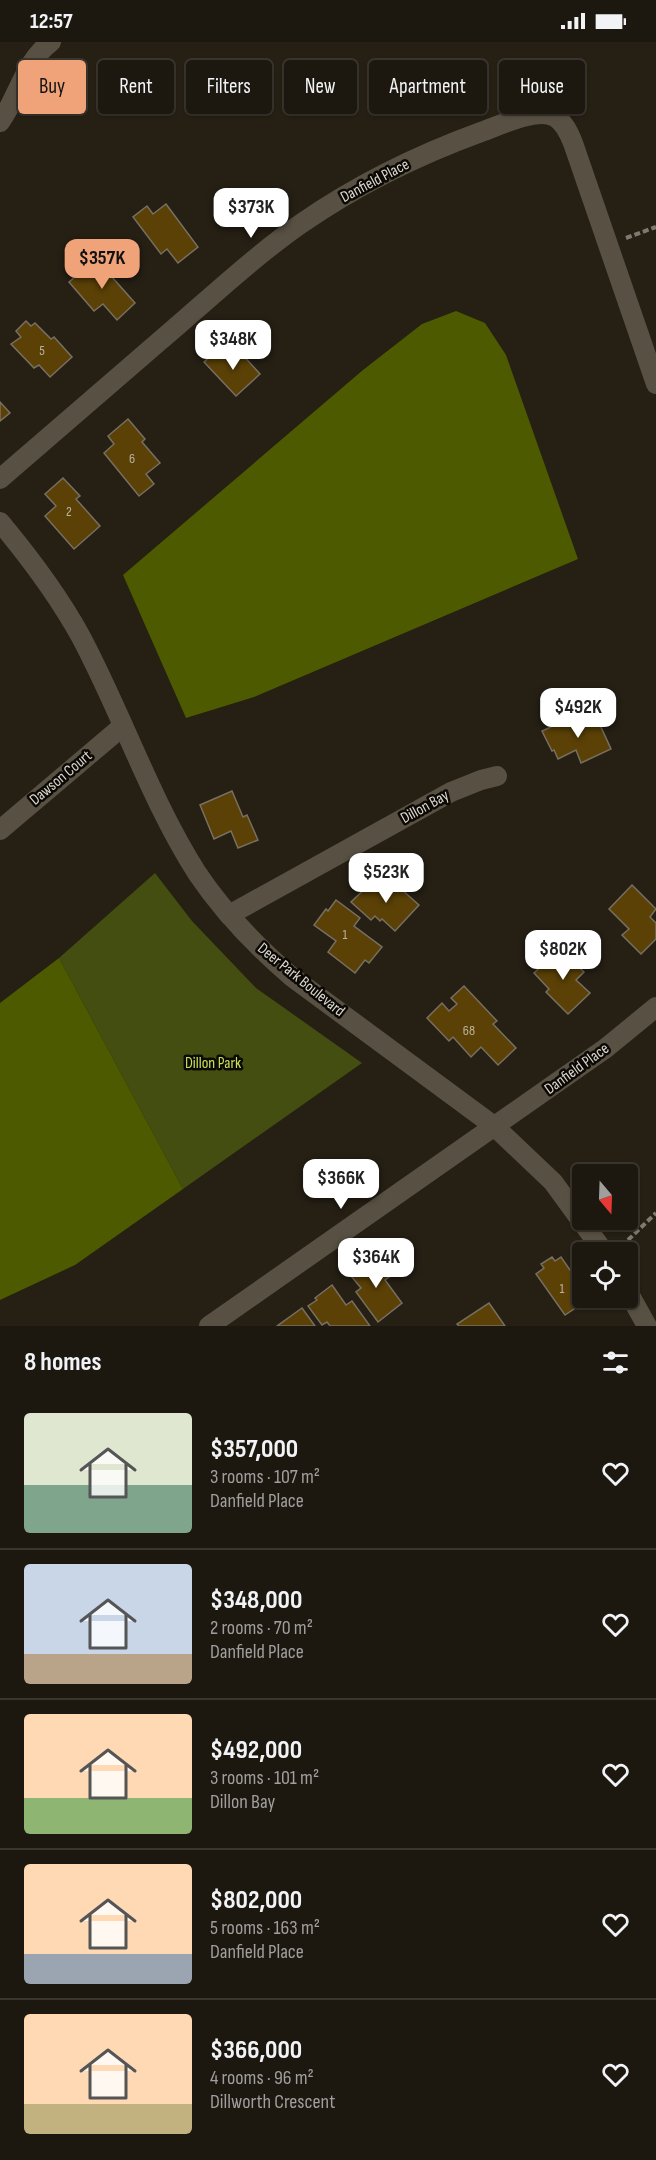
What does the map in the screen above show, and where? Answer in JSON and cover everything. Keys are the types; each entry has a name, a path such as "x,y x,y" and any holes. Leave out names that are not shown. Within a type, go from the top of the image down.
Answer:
{"street":[{"path":"0,122 33,58 51,42"},
{"name":"Danfield Place","path":"0,479 282,238 311,217 376,179 465,138 520,118 537,115 556,117 564,125 573,142 656,384"},
{"name":"Deer Park Boulevard","path":"0,522 28,556 66,611 93,661 185,852 198,874 229,915 254,942 292,976 495,1126 553,1182 597,1242"},
{"name":"Dawson Court","path":"0,830 123,726"},
{"name":"Dillon Bay","path":"229,915 452,792 497,776"},
{"name":"Danfield Place","path":"209,1326 606,1048 656,1007"},
{"path":"636,1308 645,1325"}],"path":[{"path":"608,244 656,227"},
{"path":"628,1240 656,1213"}],"green space":[{"path":"456,311 485,323 506,355 578,559 254,697 186,718 123,575 363,370 422,324"},
{"name":"Dillon Park","path":"155,873 192,921 256,988 362,1063 183,1189 59,958"},
{"path":"59,958 183,1189 75,1265 0,1300 0,1003"}],"building":[{"path":"166,204 198,247 178,263 167,249 161,254 133,217 147,206 153,214"},
{"path":"96,259 135,303 117,320 103,304 94,311 69,282"},
{"path":"26,321 31,326 35,323 51,339 54,337 72,357 50,377 39,365 34,368 11,344 21,337 16,331"},
{"path":"218,349 231,363 241,353 260,374 236,396 204,362"},
{"path":"0,402 10,413 0,421"},
{"path":"128,419 145,439 142,442 160,463 146,474 154,484 139,496 104,453 114,444 108,436"},
{"path":"63,478 80,496 76,499 100,526 74,549 45,516 56,506 45,494"},
{"path":"595,714 611,749 581,763 576,750 558,759 542,731 568,719 571,726"},
{"path":"232,791 243,817 247,815 258,840 238,848 231,831 214,839 200,805"},
{"path":"391,880 419,905 395,931 382,919 380,921 375,916 371,920 351,902 373,881 383,889"},
{"path":"632,885 656,909 650,917 656,923 656,939 641,954 622,935 629,929 609,909"},
{"path":"336,900 360,918 354,926 382,947 369,963 365,960 355,973 328,952 336,941 314,925"},
{"path":"560,949 584,972 576,980 590,993 568,1014 546,992 549,989 534,973"},
{"path":"464,986 497,1021 493,1024 516,1048 498,1065 481,1047 471,1057 453,1037 449,1041 427,1018 442,1003 449,1011 457,1004 451,998"},
{"path":"378,1256 392,1275 385,1280 402,1303 378,1322 356,1292 361,1288 351,1276"},
{"path":"552,1257 555,1261 561,1257 572,1273 572,1308 576,1308 565,1315 536,1274 544,1268 541,1264"},
{"path":"332,1285 346,1305 352,1301 370,1326 330,1326 327,1322 322,1325 308,1306"},
{"path":"489,1303 505,1326 459,1326 457,1324"},
{"path":"302,1308 315,1326 277,1326"}]}
